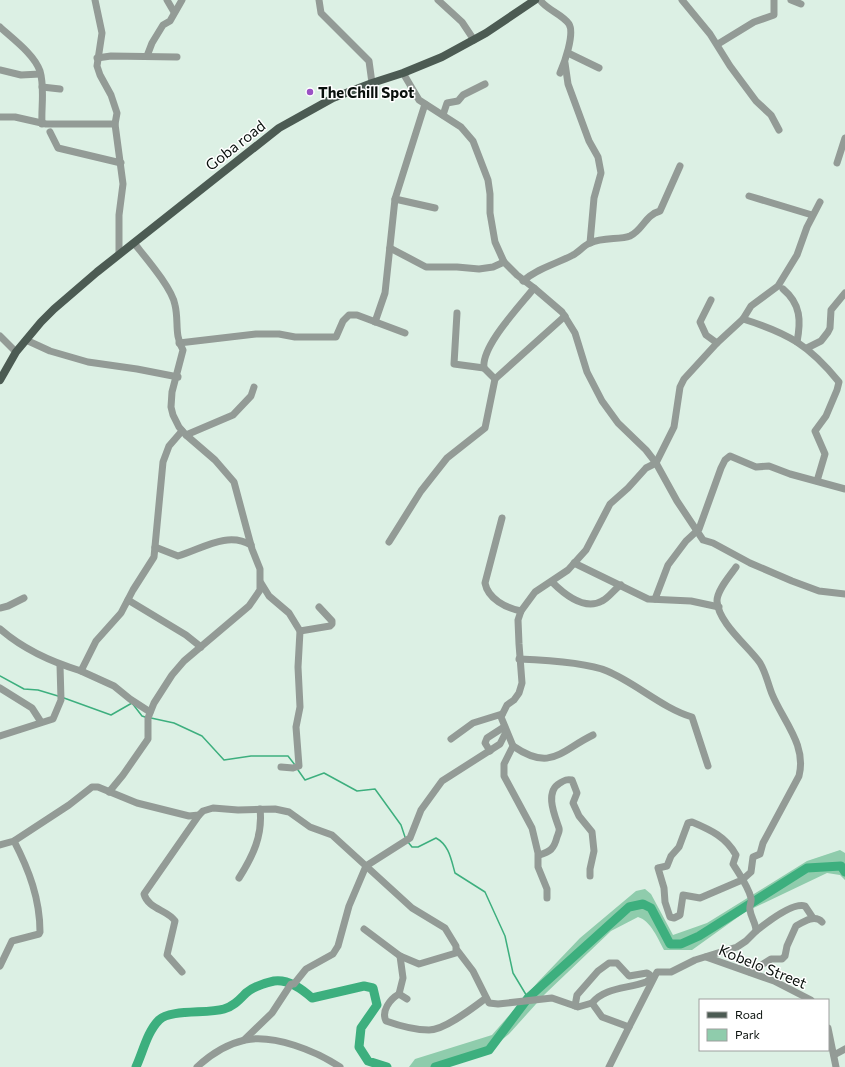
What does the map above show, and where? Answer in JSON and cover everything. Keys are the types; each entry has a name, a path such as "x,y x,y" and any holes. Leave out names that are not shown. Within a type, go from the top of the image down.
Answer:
{"main road":[{"name":"Goba road","path":"0,380 16,352 54,309 119,254 279,128 333,98 403,73 442,57 474,40 535,0"}],"street":[{"path":"95,0 102,33 96,62 100,75 116,107 116,124 123,193 119,215 119,254"},
{"path":"167,0 174,12"},
{"path":"147,56 152,43 163,25 170,21 182,0"},
{"path":"319,0 321,13 369,61 372,83"},
{"path":"438,0 462,22 474,40"},
{"path":"540,0 569,25 568,53 560,73"},
{"path":"682,0 718,44 730,66 756,101 771,115 779,130"},
{"path":"718,44 754,22 774,15 774,0"},
{"path":"791,0 801,4"},
{"path":"0,27 29,55 38,68 42,87 42,124"},
{"path":"568,53 599,68"},
{"path":"97,58 111,56 177,57"},
{"path":"565,63 568,84 586,136 598,157 601,173 594,198 590,243"},
{"path":"0,70 21,75 40,74"},
{"path":"403,73 415,96 465,130 478,152 489,188 490,213 495,242 504,262 565,316 575,333 587,372 602,401 618,423 646,450 656,462 677,501 703,540 713,543 787,580 828,593 845,594"},
{"path":"443,115 448,103 458,101 463,95 485,84"},
{"path":"42,87 60,89"},
{"path":"375,322 385,293 395,199 413,136 425,104"},
{"path":"0,117 15,117 42,124 116,124"},
{"path":"50,132 58,148 121,164"},
{"path":"837,163 845,138"},
{"path":"524,281 543,268 574,255 590,243 610,238 629,236 639,230 649,216 660,211 680,166"},
{"path":"749,196 812,215"},
{"path":"395,199 435,208"},
{"path":"490,752 485,743 486,738 503,723 519,693 522,679 519,659 518,620 521,611 535,592 552,582 574,563 592,540 610,504 628,488 646,468 656,462 674,427 680,387 684,380 717,343 743,319 750,306 778,286 798,255 812,215 820,202"},
{"path":"109,792 123,775 148,739 148,718 150,712 172,675 184,661 249,606 260,590 261,583 260,569 251,546 234,482 215,460 184,433 173,415 171,407 174,382 178,377 183,350 179,343 175,304 172,297 134,243"},
{"path":"390,248 426,267 479,269 493,267 504,262"},
{"path":"484,368 484,356 487,349 534,288"},
{"path":"783,289 790,295 797,308 800,323 797,342"},
{"path":"806,348 821,341 828,332 830,328 831,310 845,293"},
{"path":"711,300 700,322 706,335 717,343"},
{"path":"458,313 457,338 453,362 456,366 484,368 495,379"},
{"path":"179,343 256,334 279,334 295,337 336,337 343,321 349,315 357,315 405,333"},
{"path":"389,542 421,491 447,458 485,428 495,379 516,358 565,316"},
{"path":"743,319 786,335 797,342 821,360 842,383 837,390 826,416 815,431 825,454 818,481"},
{"path":"0,336 16,352"},
{"path":"26,340 50,352 88,362 178,377"},
{"path":"81,671 96,641 121,613 154,556 163,462 170,446 184,433 233,415 251,396 254,386"},
{"path":"655,599 668,565 686,541 697,531 721,468 725,460 730,456 756,467 769,466 830,486 845,488"},
{"path":"502,518 484,583 485,588 492,597 501,604 521,611"},
{"path":"155,547 178,556 219,541 234,539 251,546"},
{"path":"574,563 621,584 648,599 691,601 719,608"},
{"path":"736,567 719,593 717,601 719,608 734,634 761,665 772,695 786,718 799,748 801,759 799,776 765,838 760,854 753,857 751,872 742,880 700,898 683,895 680,915 674,918 670,917 665,902 664,888 658,868 667,866 671,856 678,847 688,823 692,822 722,836 736,855 733,864 742,880 752,899 750,910 756,924 756,931"},
{"path":"552,582 564,595 575,600 589,603 601,602 621,584"},
{"path":"261,583 269,596 289,613 300,631 298,667 300,707 296,727 300,766 293,768 281,767"},
{"path":"0,608 24,598"},
{"path":"128,600 141,610 186,635 201,647"},
{"path":"300,631 330,626 332,624 332,620 319,607"},
{"path":"0,628 23,648 60,665 81,671 114,686 150,712"},
{"path":"519,659 583,665 602,669 625,680 670,708 692,717 708,766"},
{"path":"0,736 52,719 61,700 60,665"},
{"path":"0,688 32,708 41,722"},
{"path":"451,739 473,723 503,723"},
{"path":"503,723 513,746 524,754 535,757 548,757 566,752 592,735"},
{"path":"197,1067 215,1053 244,1040 272,1013 291,984 294,984 306,969 333,954 338,946 351,902 366,866 410,838 421,810 442,781 490,752 502,742 503,723"},
{"path":"513,746 504,764 504,776 532,828 538,855 538,867 547,889 547,898"},
{"path":"538,855 547,853 553,849 559,831 551,806 556,785 567,779 572,780 577,794 573,804 579,816 592,832 594,851 590,876"},
{"path":"0,845 14,841 69,805 92,787 137,803 176,814 189,816 199,815"},
{"path":"182,972 167,955 175,921 150,904 144,894 203,811 213,808 238,810 275,809 289,812 310,827 332,836 412,908 445,928 457,950 473,971 489,1003 498,1004 552,998 575,1006 592,1003 597,997 604,993 646,982 650,979 650,975 647,973 629,976 617,963 609,963 598,971 577,995 575,1006"},
{"path":"239,878 253,853 261,825 260,809"},
{"path":"0,966 12,941 39,934 40,932 37,898 30,876 14,841"},
{"path":"609,1067 657,972 671,972 706,957 736,947 746,941 756,931 780,914 798,905 805,906 813,918"},
{"path":"750,972 771,959 782,959 786,956 786,950 794,928 813,918 819,919 822,922"},
{"path":"364,930 400,956 419,964 452,955 457,950"},
{"path":"400,956 403,978 399,994 391,1000 386,1010 386,1021 408,1027 435,1030 459,1018 486,998"},
{"name":"Kobelo Street","path":"706,957 774,981 809,999"},
{"path":"399,994 406,999"},
{"path":"592,1003 602,1017 629,1027"},
{"path":"829,1032 836,1067"},
{"path":"244,1040 289,1044 319,1054 340,1067"},
{"path":"834,1055 845,1049"}],"green space":[{"path":"840,850 845,853 845,880 840,875 827,873 745,912 692,950 664,950 657,936 647,922 638,917 611,931 545,994 509,1034 483,1055 443,1067 409,1067 415,1059 492,1035 538,982 580,938 636,891 645,889 651,894 673,935 707,923 807,861"}],"waterway":[{"path":"0,676 24,689 38,690 58,696"},
{"path":"64,698 111,715 132,703 142,716 145,717"},
{"path":"151,718 174,723 202,736 224,760 251,756 288,756 295,765"},
{"path":"298,770 305,780 324,773 357,791 375,789 401,825 405,837"},
{"path":"408,842 412,847 418,847 436,838 447,848 455,873 485,892 505,936 513,973 528,998"},
{"path":"435,1067 489,1050 528,998 629,907 643,904 651,908 670,944 681,944 699,936 807,868 841,866 845,872"},
{"path":"136,1067 151,1030 159,1020 171,1014 228,1008 249,991 263,984 274,981 295,985 312,998 364,986 373,988 377,1005 361,1028 359,1047 368,1061 387,1067"}],"place":[{"name":"The Chill Spot","path":"310,92"}]}
